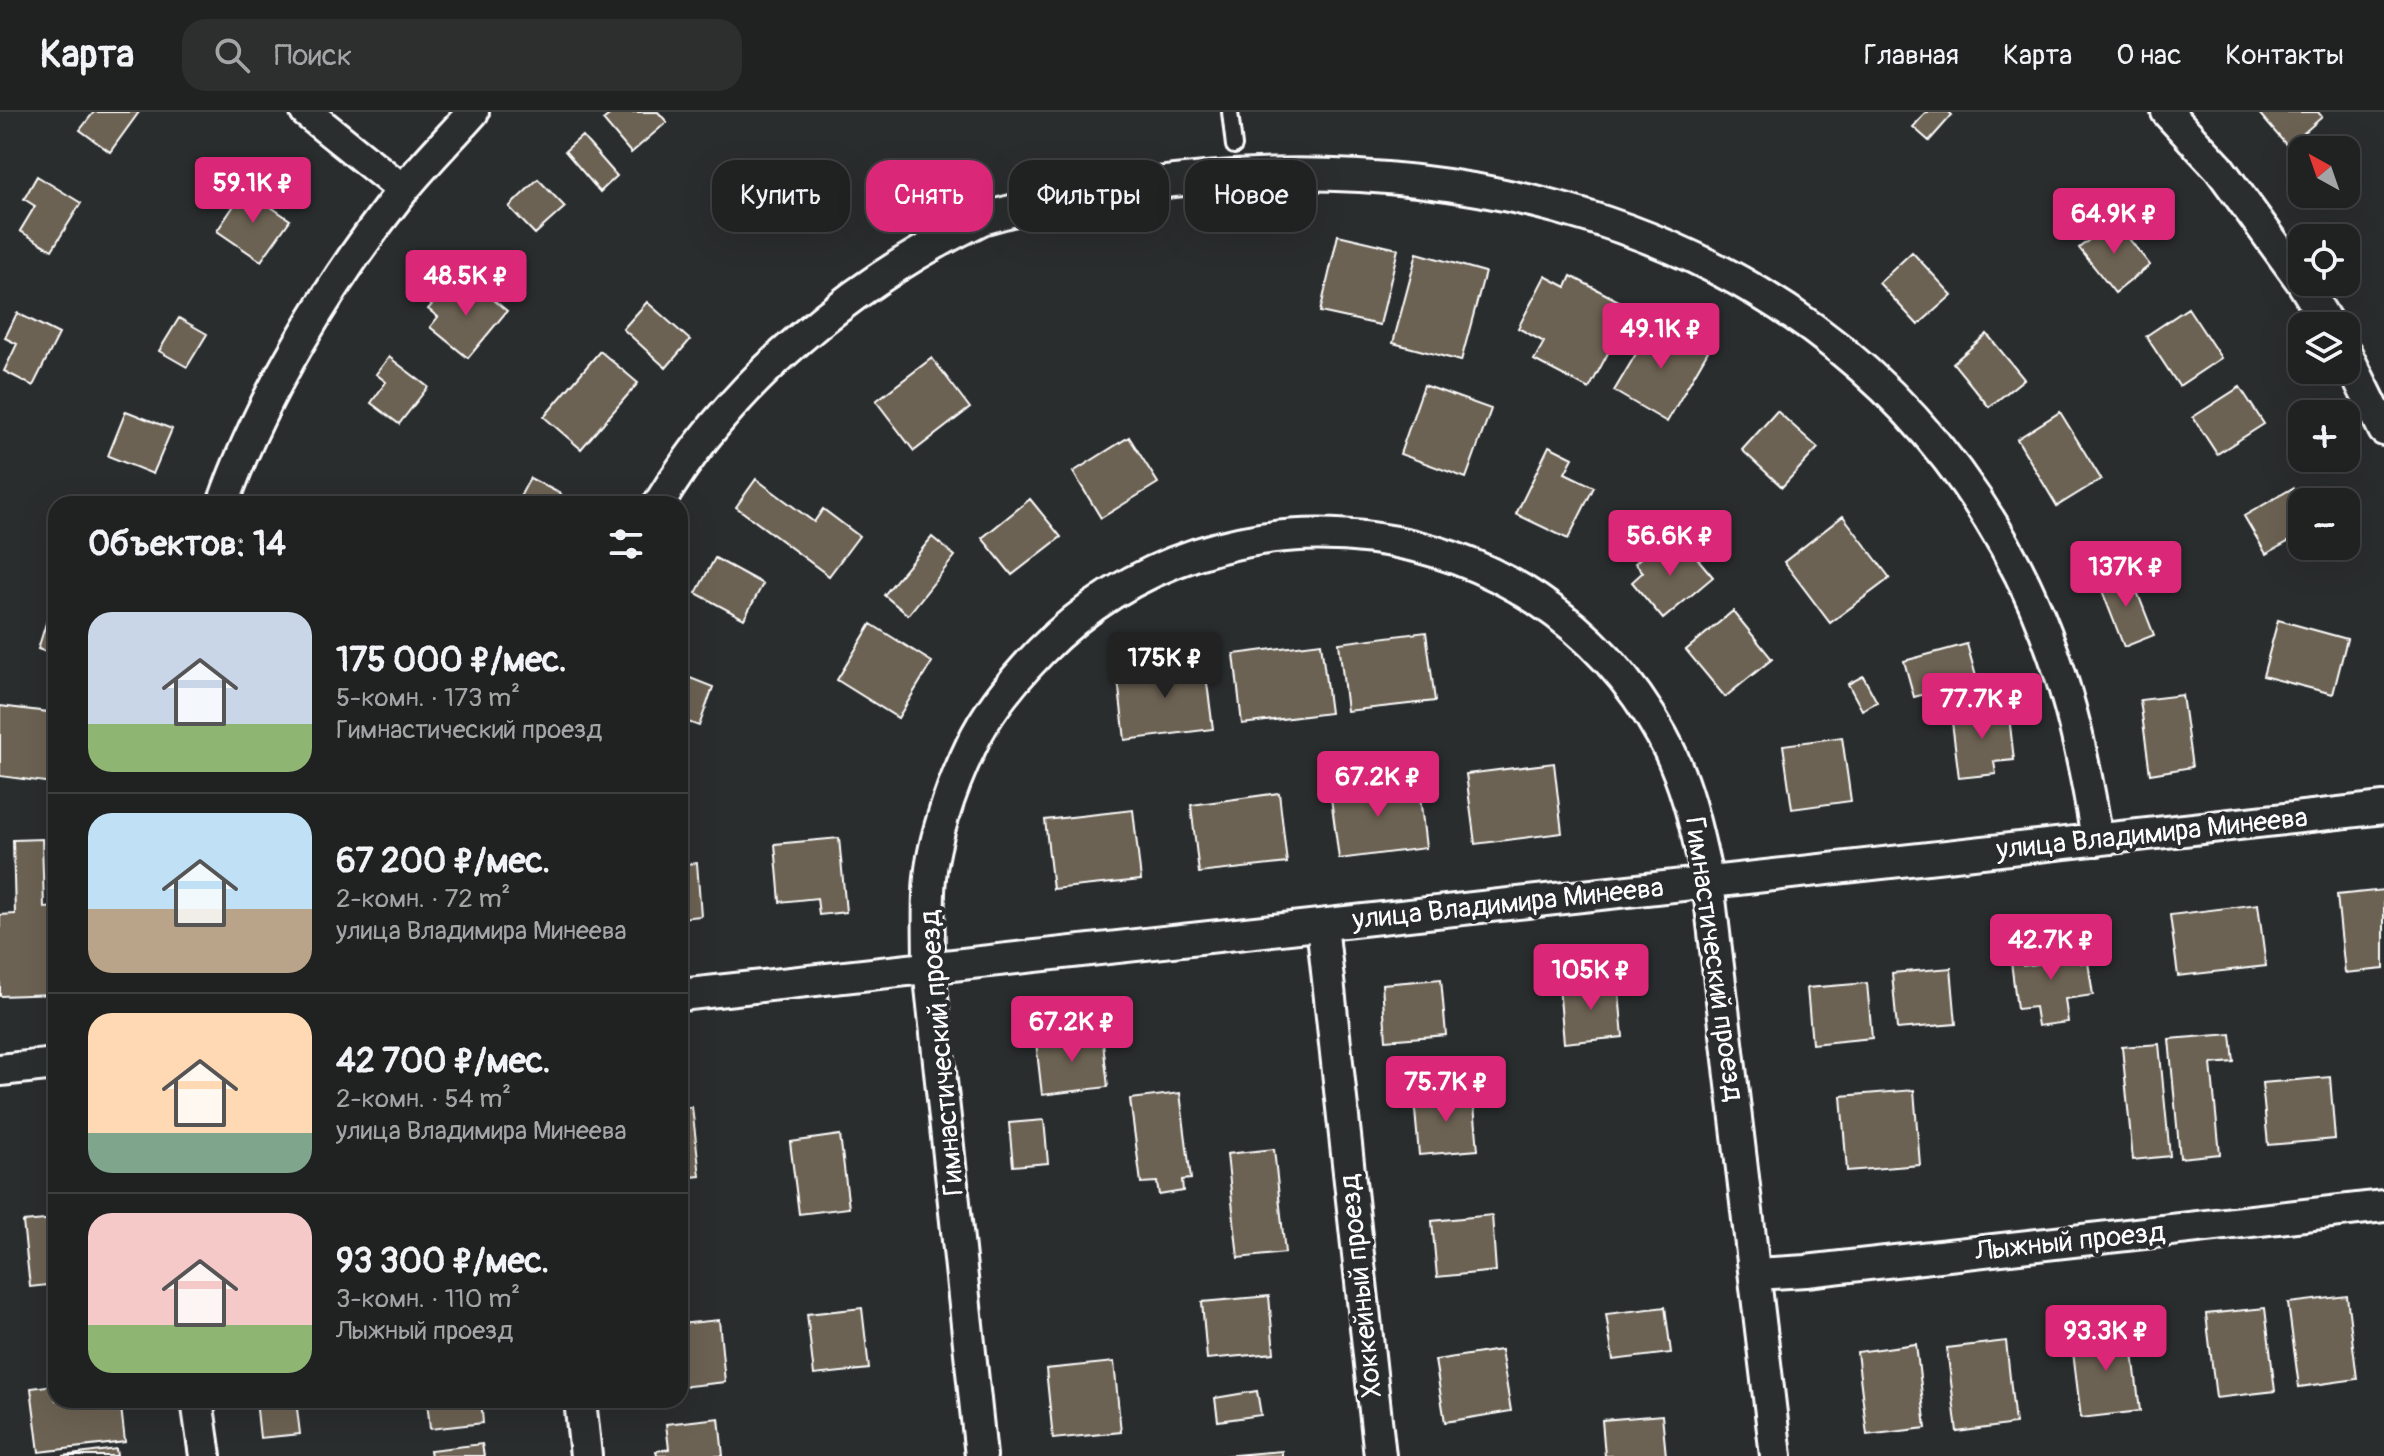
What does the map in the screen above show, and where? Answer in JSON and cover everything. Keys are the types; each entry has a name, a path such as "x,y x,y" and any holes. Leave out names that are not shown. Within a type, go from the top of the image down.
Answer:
{"street":[{"path":"306,112 403,190"},
{"path":"227,496 277,383 335,284 403,190 473,112"},
{"path":"2167,112 2219,168 2288,259"},
{"path":"665,496 708,434 759,377 816,325 877,278 942,238 1012,204 1084,178 1196,152 1265,144"},
{"path":"1568,182 1681,230 1747,268 1809,313 1867,364 1919,420 1956,469 2005,547 2039,616 2066,688 2085,762 2097,840"},
{"path":"2360,381 2384,430"},
{"name":"Гимнастический проезд","path":"981,1456 929,968 929,890 943,815 971,744 1013,679 1067,625 1130,581 1201,551 1276,535 1353,534 1428,548 1500,577 1564,619 1619,672 1662,736 1692,806 1708,882 1776,1456"},
{"name":"улица Владимира Минеева","path":"688,994 2384,808"},
{"name":"Хоккейный проезд","path":"1322,925 1380,1456"},
{"path":"0,1070 48,1065"},
{"name":"Лыжный проезд","path":"1756,1274 2384,1206"},
{"path":"198,1408 205,1456"},
{"path":"581,1408 586,1456"}],"lane":[{"path":"1230,112 1234,146"}],"building":[{"path":"94,112 139,112 110,152 80,130"},
{"path":"613,112 658,112 667,122 631,153 603,120"},
{"path":"1926,112 1949,112 1952,115 1929,141 1913,127"},
{"path":"2258,112 2318,112 2322,117 2300,136 2288,136 2288,147"},
{"path":"582,136 617,176 600,192 565,151"},
{"path":"37,176 81,203 52,250 20,231 35,206 24,199"},
{"path":"538,179 565,207 535,234 509,207"},
{"path":"245,189 290,220 261,261 217,231"},
{"path":"2114,220 2150,265 2115,293 2079,248"},
{"path":"1338,235 1398,249 1380,325 1320,312"},
{"path":"1912,252 1952,295 1918,325 1879,283"},
{"path":"1417,253 1485,272 1461,361 1393,343"},
{"path":"1545,276 1566,287 1571,276 1632,308 1589,389 1534,360 1544,342 1518,328"},
{"path":"470,280 507,311 468,358 430,327 438,317 428,309 443,292 453,301"},
{"path":"647,302 690,340 666,368 623,329"},
{"path":"2188,308 2221,358 2179,386 2146,336"},
{"path":"17,313 59,334 33,386 4,371 17,344 5,338"},
{"path":"179,318 207,334 187,367 159,351"},
{"path":"1656,320 1708,351 1667,422 1614,391"},
{"path":"1987,334 2024,379 1989,407 1953,363"},
{"path":"600,351 638,383 581,449 544,417"},
{"path":"389,357 428,387 399,424 371,403 386,382 376,374"},
{"path":"932,358 970,408 914,451 876,401"},
{"path":"1424,385 1491,409 1466,478 1400,454"},
{"path":"2240,387 2264,424 2217,454 2193,417"},
{"path":"126,411 172,429 153,474 108,456"},
{"path":"1777,411 1818,448 1782,487 1742,450"},
{"path":"2060,412 2101,479 2057,506 2017,439"},
{"path":"1129,437 1158,483 1101,518 1073,472"},
{"path":"1549,446 1573,458 1565,473 1594,487 1568,539 1516,514"},
{"path":"530,478 561,494 560,496 520,496"},
{"path":"756,479 814,522 823,509 859,536 829,576 736,507"},
{"path":"2288,491 2288,542 2266,554 2244,516"},
{"path":"1030,499 1061,537 1012,575 982,538"},
{"path":"1843,516 1890,578 1830,623 1784,562"},
{"path":"932,537 955,556 908,615 884,595"},
{"path":"1682,540 1713,577 1663,619 1632,582 1643,572 1635,563 1655,546 1663,556"},
{"path":"715,558 763,584 744,619 696,593"},
{"path":"2129,571 2154,635 2124,647 2099,583"},
{"path":"1733,611 1772,659 1725,697 1686,650"},
{"path":"48,617 48,652 38,649"},
{"path":"2278,620 2347,639 2333,694 2263,676"},
{"path":"871,624 932,662 898,718 837,680"},
{"path":"1426,632 1435,701 1347,711 1339,643"},
{"path":"1321,643 1330,713 1242,724 1234,654"},
{"path":"1967,644 1977,680 1914,697 1904,661"},
{"path":"1204,660 1213,729 1125,740 1117,671"},
{"path":"1863,676 1877,702 1862,710 1848,684"},
{"path":"688,677 713,687 699,726 688,722"},
{"path":"2182,695 2192,767 2150,774 2140,700"},
{"path":"0,706 48,712 48,782 0,776"},
{"path":"2008,707 2014,760 1994,762 1996,774 1959,778 1951,714"},
{"path":"1842,737 1851,801 1792,809 1783,745"},
{"path":"1554,763 1562,833 1475,844 1466,774"},
{"path":"1418,779 1426,848 1339,859 1330,790"},
{"path":"1279,793 1287,863 1199,873 1191,805"},
{"path":"1133,810 1141,880 1053,889 1045,820"},
{"path":"839,838 846,912 819,915 817,898 780,902 775,844"},
{"path":"42,839 44,908 48,908 48,994 0,996 0,915 15,914 13,840"},
{"path":"697,863 701,916 688,917 688,864"},
{"path":"2384,890 2384,969 2345,973 2337,895"},
{"path":"2258,904 2266,966 2178,976 2170,915"},
{"path":"2078,941 2081,963 2088,962 2093,995 2065,999 2068,1022 2038,1026 2035,1007 2017,1009 2009,946 2020,945 2023,966 2038,964 2036,953 2057,950 2056,944"},
{"path":"1951,968 1956,1024 1897,1029 1892,973"},
{"path":"1441,979 1446,1035 1386,1040 1382,984"},
{"path":"1618,981 1623,1037 1564,1043 1559,986"},
{"path":"1867,983 1872,1038 1812,1044 1807,988"},
{"path":"1102,1034 1108,1087 1042,1095 1036,1042"},
{"path":"2231,1034 2234,1062 2211,1064 2220,1154 2180,1158 2169,1039"},
{"path":"2159,1044 2170,1156 2133,1160 2122,1047"},
{"path":"2330,1077 2335,1139 2268,1145 2262,1083"},
{"path":"1914,1090 1920,1165 1847,1171 1841,1096"},
{"path":"1180,1093 1191,1179 1182,1180 1183,1191 1159,1195 1157,1182 1141,1183 1130,1099"},
{"path":"1473,1094 1478,1150 1419,1155 1414,1099"},
{"path":"692,1107 700,1176 688,1177 688,1108"},
{"path":"1044,1120 1048,1163 1013,1166 1009,1123"},
{"path":"840,1135 849,1208 799,1214 790,1142"},
{"path":"1274,1149 1285,1253 1238,1258 1227,1154"},
{"path":"1492,1215 1496,1271 1437,1277 1432,1221"},
{"path":"48,1220 48,1285 30,1287 23,1222"},
{"path":"1269,1296 1274,1353 1207,1359 1202,1302"},
{"path":"2347,1296 2357,1379 2299,1387 2288,1303"},
{"path":"1665,1307 1671,1353 1613,1360 1606,1314"},
{"path":"862,1308 869,1369 814,1375 807,1314"},
{"path":"2265,1308 2275,1391 2216,1398 2206,1314"},
{"path":"719,1320 725,1382 688,1386 688,1323"},
{"path":"2130,1328 2140,1411 2081,1418 2071,1335"},
{"path":"2006,1341 2015,1424 1957,1432 1947,1348"},
{"path":"1916,1344 1926,1428 1867,1435 1857,1352"},
{"path":"1501,1350 1511,1411 1445,1422 1435,1360"},
{"path":"1114,1362 1121,1432 1053,1439 1046,1369"},
{"path":"48,1386 48,1408 121,1408 125,1442 39,1452 31,1388"},
{"path":"1257,1391 1261,1415 1218,1421 1215,1398"},
{"path":"257,1408 297,1408 300,1434 260,1438"},
{"path":"428,1408 482,1408 483,1423 430,1429"},
{"path":"1662,1415 1666,1456 1605,1456 1602,1420"},
{"path":"719,1418 723,1456 657,1456 656,1451 669,1449 666,1424"},
{"path":"482,1444 484,1456 431,1456 430,1450"},
{"path":"116,1449 117,1456 63,1456"},
{"path":"1282,1451 1282,1456 1223,1456"}]}
